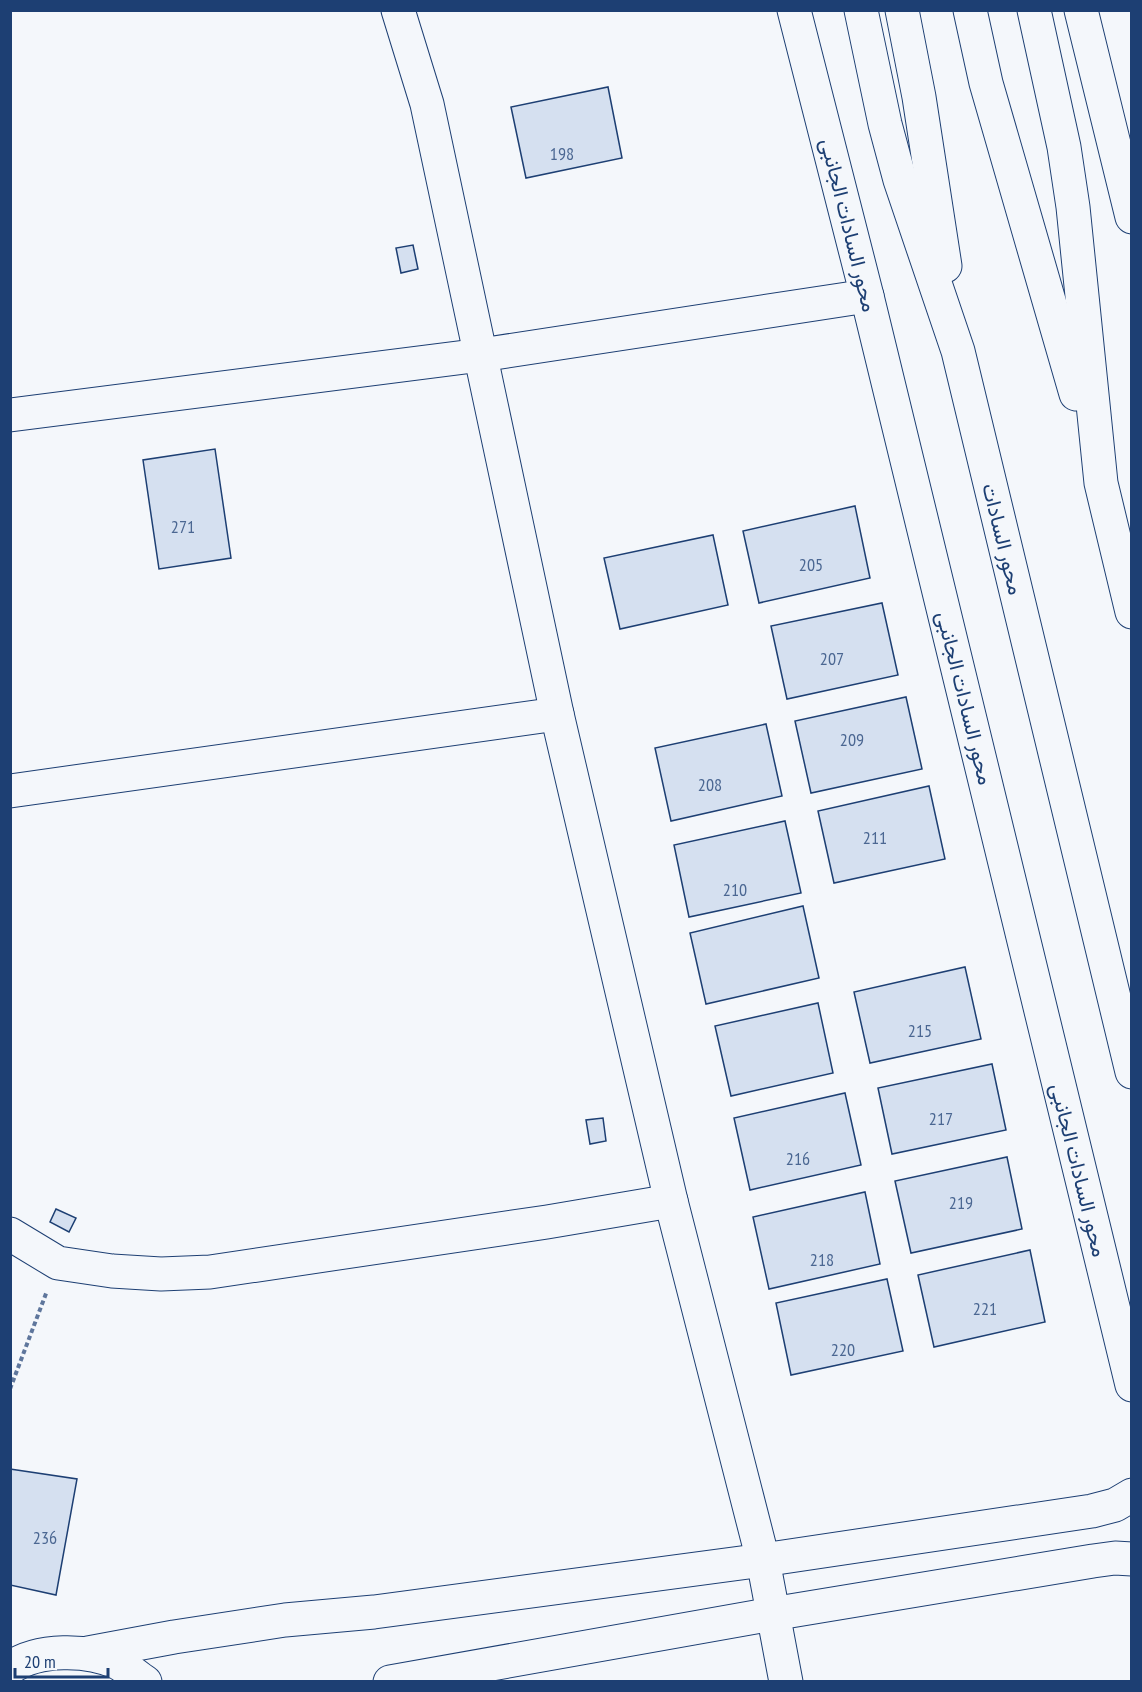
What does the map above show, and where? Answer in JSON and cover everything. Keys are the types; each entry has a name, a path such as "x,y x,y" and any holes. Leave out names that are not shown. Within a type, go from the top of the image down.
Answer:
{"street":[{"path":"398,10 427,104 557,714 671,1201 763,1560 786,1682"},
{"name":"محور السادات الجانبى","path":"794,10 867,296 1131,1385"},
{"name":"محور السادات","path":"861,10 885,123 900,180 958,351 1131,1072"},
{"path":"902,10 919,97 958,351"},
{"path":"970,10 986,83 1101,483 1131,612"},
{"path":"1034,10 1064,147 1073,207 1101,483"},
{"path":"1081,10 1131,217"},
{"path":"10,415 481,355 867,296"},
{"path":"10,791 557,714"},
{"path":"10,1234 58,1263 122,1272 160,1274 210,1272 547,1222 671,1201"},
{"path":"12,1664 52,1653 88,1653 285,1620 374,1612 763,1560 1092,1511 1115,1505 1131,1495"},
{"path":"390,1682 772,1614 1093,1561 1115,1558 1131,1559"},
{"path":"88,1653 118,1663 145,1682"}],"path":[{"path":"10,1389 58,1263"}],"building":[{"path":"608,87 622,158 526,178 511,107"},
{"path":"413,245 418,269 401,273 396,248"},
{"path":"215,449 231,558 159,569 143,460"},
{"path":"855,506 870,578 759,603 743,531"},
{"path":"713,535 728,605 620,629 604,558"},
{"path":"882,603 898,675 787,699 771,626"},
{"path":"906,697 922,769 811,793 795,721"},
{"path":"766,724 782,796 671,821 655,748"},
{"path":"929,786 945,859 834,883 818,811"},
{"path":"785,821 801,893 689,917 674,845"},
{"path":"803,906 819,978 706,1004 690,933"},
{"path":"965,967 981,1039 870,1063 854,992"},
{"path":"818,1003 833,1073 731,1096 715,1026"},
{"path":"992,1064 1006,1130 892,1154 878,1088"},
{"path":"845,1093 861,1165 750,1190 734,1118"},
{"path":"603,1118 606,1141 590,1144 586,1120"},
{"path":"1007,1157 1022,1229 911,1253 895,1181"},
{"path":"865,1192 880,1264 769,1289 753,1217"},
{"path":"56,1209 76,1218 69,1232 50,1222"},
{"path":"1030,1250 1045,1322 934,1347 918,1275"},
{"path":"887,1279 903,1351 791,1375 776,1303"},
{"path":"10,1469 77,1479 56,1595 10,1585"}]}
